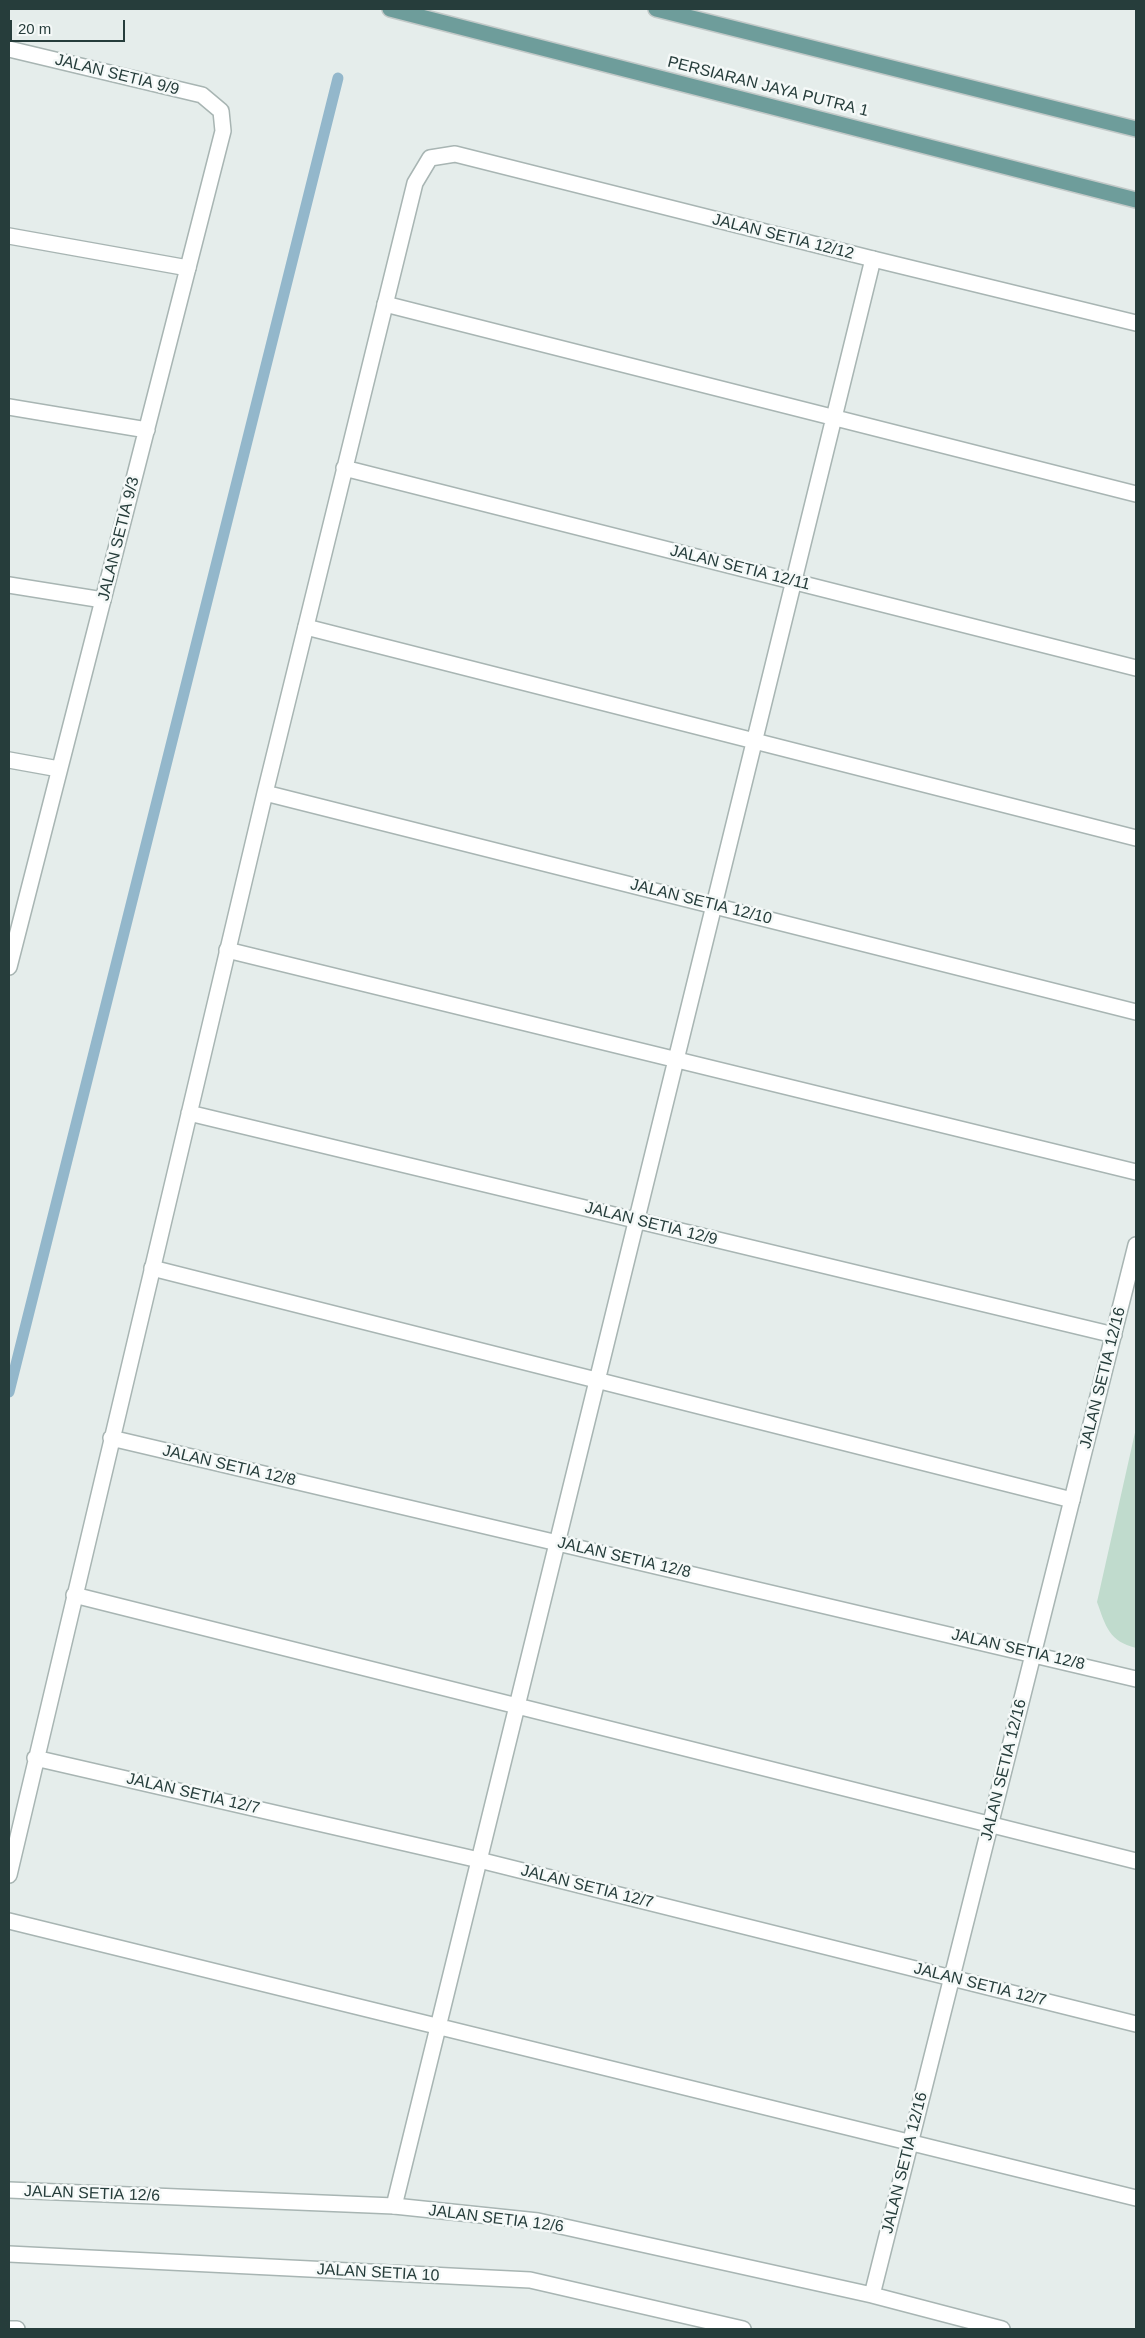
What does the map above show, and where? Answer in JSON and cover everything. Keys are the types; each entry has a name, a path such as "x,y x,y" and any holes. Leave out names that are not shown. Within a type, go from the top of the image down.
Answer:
{"main road":[{"name":"PERSIARAN JAYA PUTRA 1","path":"390,9 1136,200"},
{"path":"656,9 1136,128"}],"street":[{"name":"JALAN SETIA 9/9","path":"9,49 202,95 221,111"},
{"name":"JALAN SETIA 9/3","path":"9,967 11,948 60,769 223,131 221,111"},
{"name":"JALAN SETIA 12/12","path":"385,304 415,183 430,158 455,154 1136,323"},
{"path":"9,236 188,268"},
{"path":"394,2206 873,259"},
{"path":"9,1875 35,1758 227,950 385,304 1136,494"},
{"path":"9,407 147,430"},
{"name":"JALAN SETIA 12/11","path":"344,468 1136,668"},
{"path":"9,585 103,600"},
{"path":"306,627 1136,838"},
{"path":"9,760 60,769"},
{"name":"JALAN SETIA 12/10","path":"265,793 1136,1012"},
{"path":"227,950 1136,1172"},
{"name":"JALAN SETIA 12/9","path":"189,1113 1114,1335"},
{"name":"JALAN SETIA 12/16","path":"872,2295 1136,1246"},
{"path":"152,1268 1072,1500"},
{"name":"JALAN SETIA 12/8","path":"111,1438 1136,1678"},
{"path":"74,1595 1136,1860"},
{"name":"JALAN SETIA 12/7","path":"35,1758 479,1860 1136,2024"},
{"path":"9,1921 1136,2198"},
{"name":"JALAN SETIA 12/6","path":"9,2190 394,2206 538,2221 872,2295 1002,2329"},
{"name":"JALAN SETIA 10","path":"9,2254 530,2280 743,2329"},
{"path":"9,2329 17,2329"}],"green space":[{"path":"1136,1428 1136,1648 1114,1637 1106,1626 1097,1602"}],"waterway":[{"path":"9,1392 338,78"}]}
